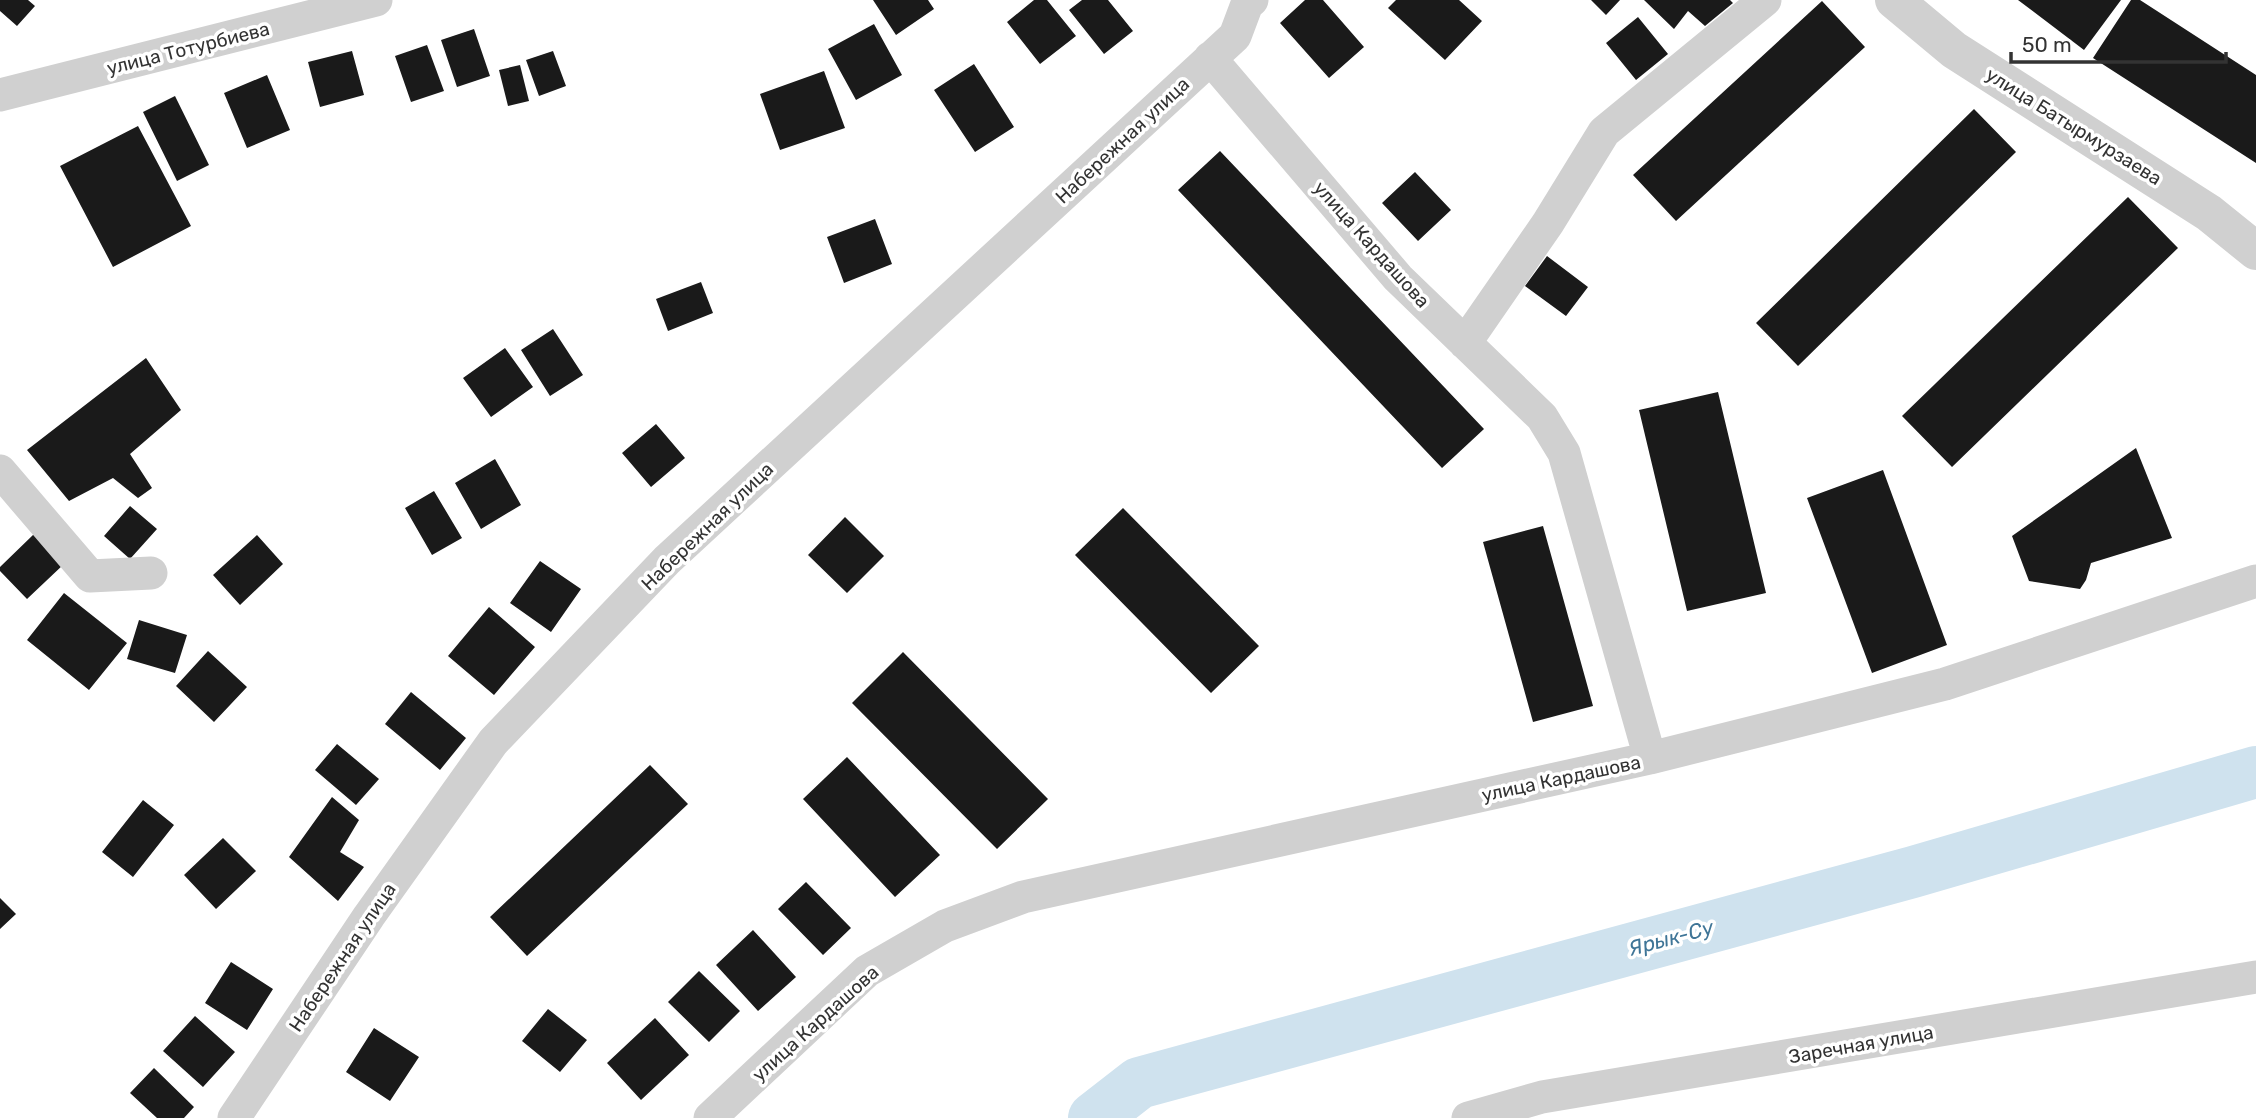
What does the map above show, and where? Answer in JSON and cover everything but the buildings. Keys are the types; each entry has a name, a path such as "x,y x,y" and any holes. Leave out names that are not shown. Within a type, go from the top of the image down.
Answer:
{"street":[{"name":"улица Тотурбиева","path":"0,95 376,0"},
{"path":"1465,343 1548,223 1604,132 1765,0"},
{"name":"улица Батырмурзаева","path":"1894,0 1954,50 2209,213 2256,251"},
{"name":"Набережная улица","path":"234,1118 369,916 494,742 667,561 1235,36 1248,1"},
{"name":"улица Кардашова","path":"710,1118 867,971 945,926 1023,897 1650,758 1564,453 1542,417 1398,278 1210,58"},
{"path":"0,471 90,576 151,573"},
{"path":"1650,758 1945,684 2256,581"},
{"name":"Заречная улица","path":"1468,1118 1542,1097 2256,977"}],"waterway":[{"name":"Ярык-Су","path":"1094,1118 1139,1083 1913,872 2256,772"}]}
